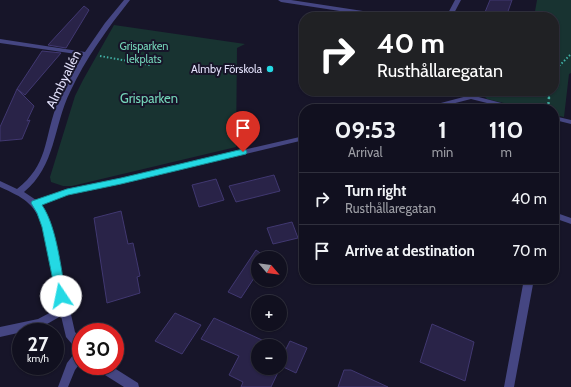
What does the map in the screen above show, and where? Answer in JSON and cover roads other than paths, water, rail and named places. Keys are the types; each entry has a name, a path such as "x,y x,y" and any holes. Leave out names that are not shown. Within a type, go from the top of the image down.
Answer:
{"street":[{"name":"Almbyallén","path":"18,192 34,178 42,164 51,142 60,108 87,54 115,14 127,0"},
{"path":"281,0 357,12"},
{"path":"452,12 458,0"},
{"path":"0,41 87,54"},
{"path":"439,104 463,96"},
{"path":"476,96 502,104"},
{"path":"559,119 571,122"},
{"path":"36,203 67,192 121,181 299,139"},
{"path":"0,184 29,197 36,203 42,212 47,227 64,310 70,334 72,336"},
{"path":"559,217 571,221"},
{"path":"509,387 528,284"},
{"path":"0,332 40,323 64,310"},
{"path":"63,387 72,365"},
{"path":"115,375 134,387"}],"place":[{"name":"Almby Förskola","path":"270,69"}],"park label":[{"name":"Grisparken lekplats","path":"144,52"},
{"name":"Grisparken","path":"149,98"}]}
